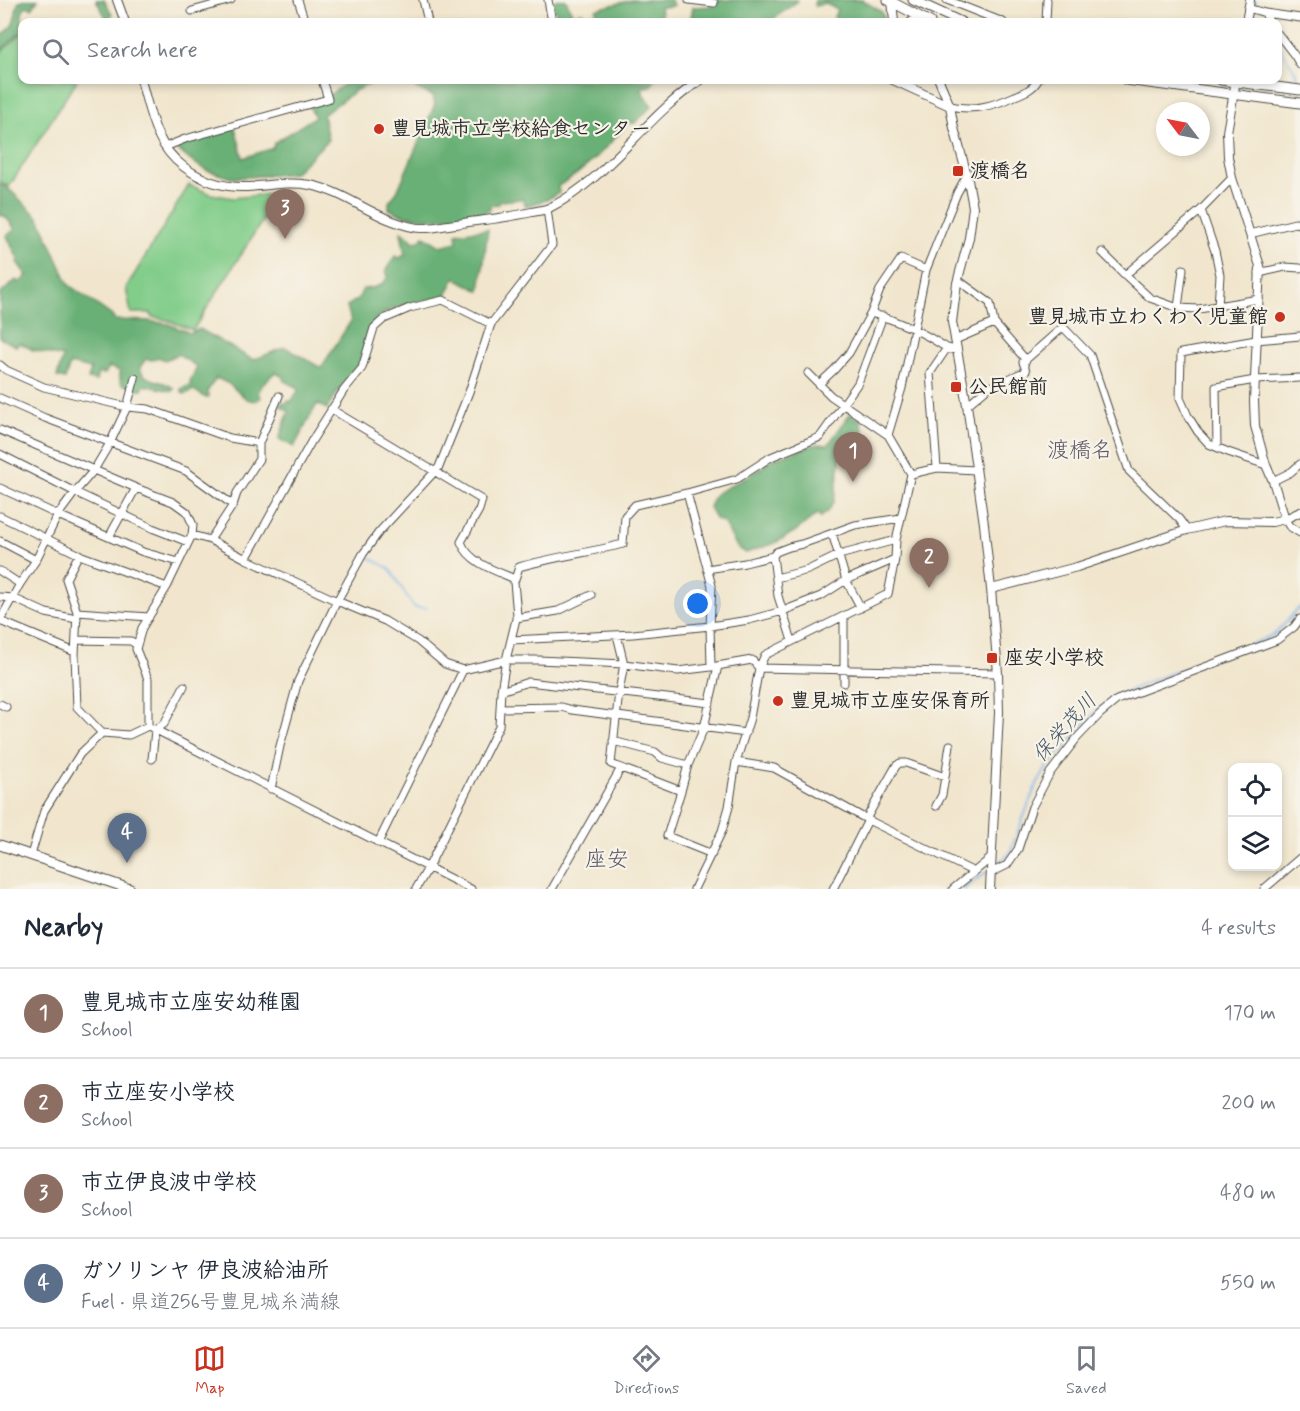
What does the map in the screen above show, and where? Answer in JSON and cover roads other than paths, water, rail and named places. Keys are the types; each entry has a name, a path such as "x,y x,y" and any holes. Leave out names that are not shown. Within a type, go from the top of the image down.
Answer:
{"main road":[{"path":"913,0 952,18"},
{"path":"890,1 921,18"},
{"path":"1157,84 1300,103"},
{"path":"1262,84 1300,90"},
{"path":"0,844 130,889"}],"street":[{"path":"117,0 124,18"},
{"path":"192,11 231,0"},
{"path":"298,0 304,18"},
{"path":"423,0 427,18"},
{"path":"548,0 551,18"},
{"path":"689,0 714,3"},
{"path":"946,0 993,18"},
{"path":"1046,18 1047,0"},
{"path":"890,1 893,18"},
{"path":"1249,4 1265,13 1300,18"},
{"path":"1265,13 1267,18"},
{"path":"1282,38 1300,66"},
{"path":"142,84 156,132 165,147 185,168 205,180 217,185 247,187 286,183 310,185 332,191 393,221 419,228 547,209 565,199 607,167 672,101 695,84"},
{"path":"165,147 185,139 328,99 323,84"},
{"path":"902,84 950,106 963,109 990,107 1028,91 1035,84"},
{"path":"941,84 950,106 973,207 952,321 967,405 991,589 998,673 999,713 990,889"},
{"path":"1235,84 1227,132 1228,157 1232,178 1260,266 1255,426 1285,519 1289,526 1300,533"},
{"path":"888,435 902,388 926,270 957,193 967,175"},
{"path":"1125,275 1201,210 1232,178"},
{"path":"271,789 298,681 363,554 379,532 439,467 470,392 491,324 552,245 547,209"},
{"path":"1201,210 1215,251 1220,275 1218,306"},
{"path":"1250,234 1295,223 1300,224"},
{"path":"1102,252 1150,298 1178,308 1199,309 1259,299"},
{"path":"819,384 849,353 871,313 880,290 901,259 926,270"},
{"path":"1259,273 1286,267 1300,267"},
{"path":"1178,308 1183,268"},
{"path":"958,280 990,303 994,323 1026,360"},
{"path":"246,559 331,409 362,368 374,328 384,319 410,308 444,300 491,324"},
{"path":"871,313 915,328 947,348 956,350"},
{"path":"416,889 499,726 501,691 516,618 515,579 519,567 545,559 623,544 625,516 635,506 737,479 771,457 820,437 858,383 883,316"},
{"path":"955,340 994,323"},
{"path":"967,405 986,389 1026,371 1023,362 1063,327 1090,355 1129,471 1179,519 1187,530"},
{"path":"1266,465 1209,444 1198,432 1180,398 1180,353 1257,340 1300,336"},
{"path":"937,468 930,373 947,348"},
{"path":"0,365 44,387 148,410 230,438 259,443"},
{"path":"694,889 722,831 729,807 736,762 750,718 759,668 765,655 888,594 896,540 911,474 888,435 831,396 808,373"},
{"path":"75,652 0,620 36,560 58,515 94,470 110,442 127,407 135,378"},
{"path":"1216,447 1216,387 1255,380 1300,378"},
{"path":"210,540 233,505 258,459 259,443 279,396"},
{"path":"0,398 45,418 186,471 233,505"},
{"path":"331,409 482,500 461,542 464,550 493,570 515,579"},
{"path":"0,430 173,502 187,512 193,525 190,538 167,587 142,628 136,649 148,679 152,759"},
{"path":"0,454 152,528 190,538 210,540 246,559 385,621 418,642 445,664 464,670 506,660 624,664 678,671 752,660 759,668 998,673"},
{"path":"1273,481 1291,472 1300,464"},
{"path":"911,474 937,468 975,470"},
{"path":"0,488 144,552 179,562"},
{"path":"109,537 136,488"},
{"path":"687,493 712,586 710,626 715,667 704,728 688,765 667,836 712,854"},
{"path":"991,589 1077,567 1187,530 1225,521 1272,522 1300,512"},
{"path":"0,516 79,554 167,587"},
{"path":"707,569 772,556 789,547 855,525 902,518"},
{"path":"832,533 846,580 861,608"},
{"path":"776,578 808,570 839,555 896,540"},
{"path":"0,541 36,560"},
{"path":"79,554 66,579 77,616 75,652 78,707 102,733 129,735 164,724 184,686"},
{"path":"772,556 778,596 792,641"},
{"path":"511,640 617,635 749,620 783,611 821,596 846,580 895,559"},
{"path":"0,572 20,584"},
{"path":"516,618 558,611 591,595"},
{"path":"0,597 13,598 46,613 149,617"},
{"path":"844,616 844,683"},
{"path":"953,889 974,873 991,867 1007,865 1018,849 1032,807 1050,773 1077,738 1117,700 1277,640 1294,627 1300,619"},
{"path":"617,635 624,664 611,764 681,791"},
{"path":"76,640 131,641 137,645"},
{"path":"378,843 464,670"},
{"path":"501,691 528,682 710,703"},
{"path":"500,708 561,707 746,733"},
{"path":"151,728 471,889"},
{"path":"31,855 44,811 80,754 102,733"},
{"path":"613,741 655,752 662,758 688,765"},
{"path":"936,806 942,795 950,745"},
{"path":"736,762 774,768 867,819 974,873"},
{"path":"833,889 896,766 906,763 945,777"},
{"path":"552,889 621,768"},
{"path":"1263,889 1300,858"}],"waterway":[{"name":"保栄茂川","path":"1255,0 1257,9"},
{"name":"保栄茂川","path":"1259,14 1261,18"},
{"name":"保栄茂川","path":"1282,51 1298,77"},
{"path":"367,556 390,569 413,606 427,608"},
{"name":"保栄茂川","path":"993,868 1009,854 1035,788 1048,766 1097,710 1112,698 1155,679 1275,634 1300,607"},
{"name":"保栄茂川","path":"964,889 988,871"}],"place":[{"name":"豊見城市立学校給食センター","path":"379,129"},
{"name":"渡橋名","path":"958,171"},
{"name":"市立伊良波中学校","path":"285,239"},
{"name":"豊見城市立わくわく児童館","path":"1280,317"},
{"name":"公民館前","path":"956,387"},
{"name":"豊見城市立座安幼稚園","path":"853,482"},
{"name":"市立座安小学校","path":"929,588"},
{"name":"座安小学校","path":"992,658"},
{"name":"豊見城市立座安保育所","path":"778,701"},
{"name":"ガソリンヤ 伊良波給油所","path":"127,863"}],"district":[{"name":"渡橋名","path":"1080,451"},
{"name":"座安","path":"607,860"}]}
